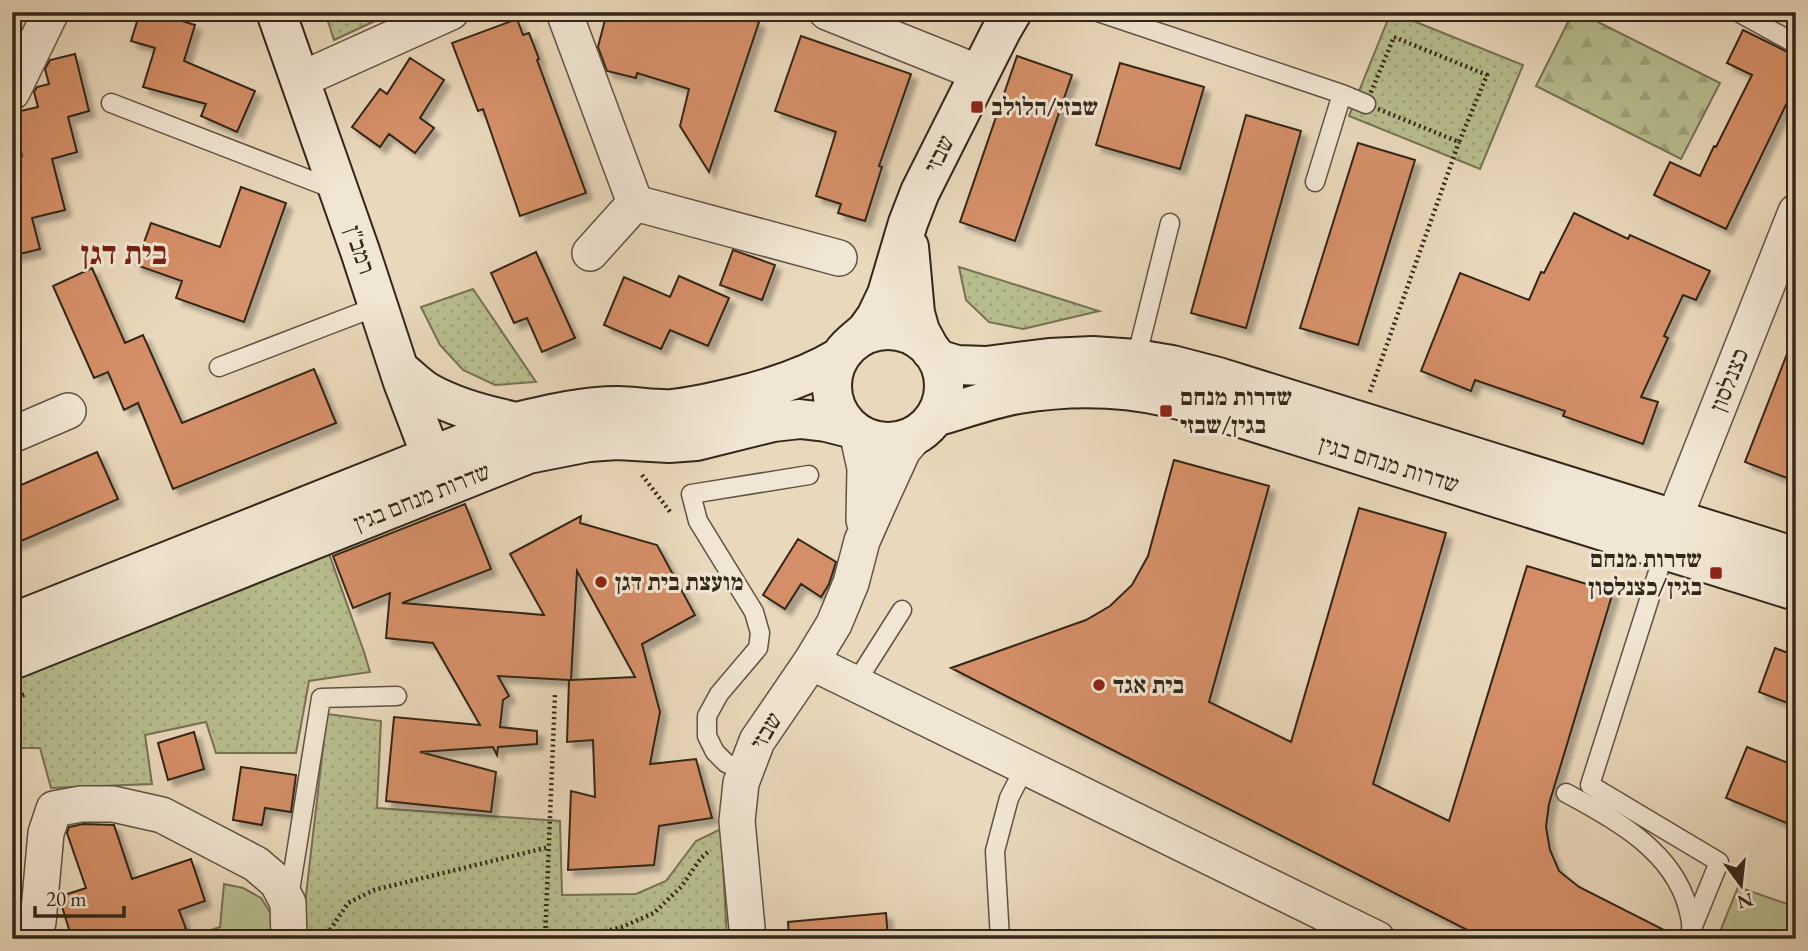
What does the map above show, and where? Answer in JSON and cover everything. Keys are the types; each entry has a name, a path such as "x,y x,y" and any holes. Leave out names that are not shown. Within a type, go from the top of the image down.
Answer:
{"street":[{"path":"12,92 51,12"},
{"name":"רמב\"ן","path":"276,12 437,472"},
{"path":"300,80 452,12"},
{"path":"565,12 635,204"},
{"path":"827,12 979,74"},
{"name":"שבזי","path":"846,350 876,317 887,294 920,192 1012,12"},
{"path":"590,253 635,204"},
{"path":"635,204 839,258"},
{"name":"כצנלסון","path":"1670,535 1796,212"},
{"name":"שבזי","path":"908,223 915,313 920,331 934,355"},
{"path":"884,330 901,332 918,339 934,355 944,383 942,400 926,425 905,440 886,443 867,439 853,430 838,413 832,395 833,375 846,350 867,334 884,330"},
{"name":"שדרות מנחם בגין","path":"12,660 437,472 517,422 552,413 617,406 668,409 691,407 767,389 800,378 846,350"},
{"name":"שדרות מנחם בגין","path":"934,355 957,365 986,366 1049,358 1093,356 1136,359 1206,374 1359,421 1670,535 1796,591"},
{"path":"399,369 427,392 456,406 517,422"},
{"name":"שדרות מנחם בגין","path":"926,425 1015,395 1051,390 1093,388 1166,396 1670,535 1796,557"},
{"path":"12,435 68,411"},
{"name":"שדרות מנחם בגין","path":"12,623 437,472 589,442 696,441 773,422 800,419 826,422 853,430"},
{"name":"שבזי","path":"748,939 737,821 745,771 757,741 834,624 862,541 903,450 926,425"},
{"name":"שבזי","path":"853,430 865,468 866,500 862,541"},
{"path":"811,662 1377,939"},
{"path":"12,934 25,935 38,922 46,833 54,809 81,804 113,804 162,815 256,864 277,882 288,903 289,939"}],"lane":[{"path":"1098,12 1366,104"},
{"path":"1738,12 1796,44"},
{"path":"1315,182 1342,94"},
{"path":"111,103 340,192"},
{"path":"1136,359 1170,223"},
{"path":"219,367 379,306"},
{"path":"745,771 726,763 715,752 707,736 707,716 719,694 758,649 760,633 754,612 698,522 691,494 809,475"},
{"path":"1670,535 1590,785 1718,862 1691,932"},
{"path":"855,684 902,610"},
{"path":"288,903 321,698 397,696"},
{"path":"1000,939 995,851 1009,798 1025,767"},
{"path":"1566,793 1598,810 1638,837 1665,863 1684,893 1691,932"}],"path":[{"path":"1359,421 1459,142 1487,75 1394,37 1366,104 1459,142"},
{"path":"555,695 545,939 591,935 622,927 654,913 681,887 701,858 716,845 740,844"},
{"path":"324,939 348,903 374,890 549,847"}],"green space":[{"path":"325,12 394,12 334,40"},
{"path":"1391,12 1523,65 1480,169 1349,116"},
{"path":"1573,12 1578,12 1720,83 1681,159 1536,86"},
{"path":"959,267 1099,311 1023,329 989,322 966,300"},
{"path":"473,289 536,382 495,385 463,370 440,345 421,307"},
{"path":"327,548 370,672 309,681 296,753 216,753 206,722 145,735 152,784 51,788 40,748 12,748 12,678"},
{"path":"327,714 381,721 377,808 560,821 562,895 636,894 666,881 696,841 721,829 727,939 306,939 306,895"},
{"path":"224,884 243,888 261,898 273,917 272,939 184,939 220,927"},
{"path":"1738,887 1796,907 1796,939 1717,939"}],"building":[{"path":"140,12 153,12 195,25 184,61 255,91 237,132 201,116 206,104 143,87 155,48 131,41"},
{"path":"607,12 731,12 759,22 709,172 680,126 689,89 637,73 636,78 607,71 598,47"},
{"path":"517,19 523,35 529,33 586,193 520,216 483,109 478,111 452,43"},
{"path":"1743,30 1796,56 1796,84 1726,229 1654,195 1670,162 1700,176 1714,146 1716,147 1752,75 1727,63"},
{"path":"801,36 911,74 879,166 882,167 865,221 838,213 841,204 816,196 836,132 775,111"},
{"path":"75,54 89,111 68,117 77,152 52,159 65,210 32,218 40,249 12,256 12,159 22,156 12,113 38,107 34,92 37,87 49,84 45,69 50,60"},
{"path":"1017,56 1072,75 1015,241 960,222"},
{"path":"410,58 444,80 420,118 434,128 415,153 389,134 380,147 352,127 380,89 387,94"},
{"path":"1120,63 1204,87 1180,169 1096,145"},
{"path":"1246,115 1301,131 1246,328 1191,313"},
{"path":"1358,143 1415,160 1358,345 1300,328"},
{"path":"241,187 286,203 244,322 176,298 182,281 136,265 151,223 220,247"},
{"path":"1574,213 1628,239 1630,235 1710,271 1696,300 1683,295 1664,336 1668,338 1641,397 1658,402 1643,444 1563,416 1565,411 1475,380 1471,391 1421,371 1460,273 1529,300 1541,272 1544,273"},
{"path":"733,250 775,265 762,300 720,285"},
{"path":"536,252 575,338 542,352 527,318 514,323 491,273"},
{"path":"92,268 125,343 143,335 182,423 314,369 336,423 173,489 138,403 124,410 108,372 94,378 53,286"},
{"path":"679,276 729,298 708,346 670,330 661,349 604,325 624,277 670,297"},
{"path":"1794,336 1796,456 1787,478 1745,462"},
{"path":"97,452 118,499 12,545 12,489"},
{"name":"בית אגד","path":"1174,460 1269,486 1209,702 1291,742 1359,508 1446,533 1373,784 1449,821 1527,566 1613,592 1549,804 1546,827 1550,850 1559,871 1579,887 1678,939 1485,939 951,668 1086,620 1110,606 1132,585 1148,556"},
{"path":"465,504 491,569 402,603 544,615 510,554 581,516 580,523 657,545 695,615 642,644 660,712 650,764 696,759 712,818 659,826 654,865 568,870 571,791 595,797 593,740 567,742 569,680 498,676 509,696 503,700 500,727 537,731 537,744 498,747 497,755 493,747 420,752 496,772 491,812 386,801 394,717 480,725 433,643 386,638 390,593 353,608 333,556","holes":["577,571 635,677 571,680"]},
{"path":"798,539 836,562 829,584 821,597 801,584 785,609 763,595"},
{"path":"1775,648 1796,656 1796,706 1759,692"},
{"path":"194,732 204,769 168,780 158,743"},
{"path":"1747,747 1796,766 1796,827 1726,798"},
{"path":"241,767 296,775 291,812 265,808 262,825 233,820"},
{"path":"83,824 114,825 132,879 191,859 205,901 179,910 186,929 157,939 72,939 60,900 61,896 86,888 67,833 69,827"},
{"path":"886,913 888,939 789,939 788,922"}],"place":[{"name":"שבזי/הלולב","path":"977,107"},
{"name":"שדרות מנחם בגין/שבזי","path":"1166,411"},
{"name":"שדרות מנחם בגין/כצנלסון","path":"1716,573"},
{"name":"מועצת בית דגן","path":"601,582"},
{"name":"בית אגד","path":"1099,685"}],"district":[{"name":"בית דגן","path":"124,253"}]}
